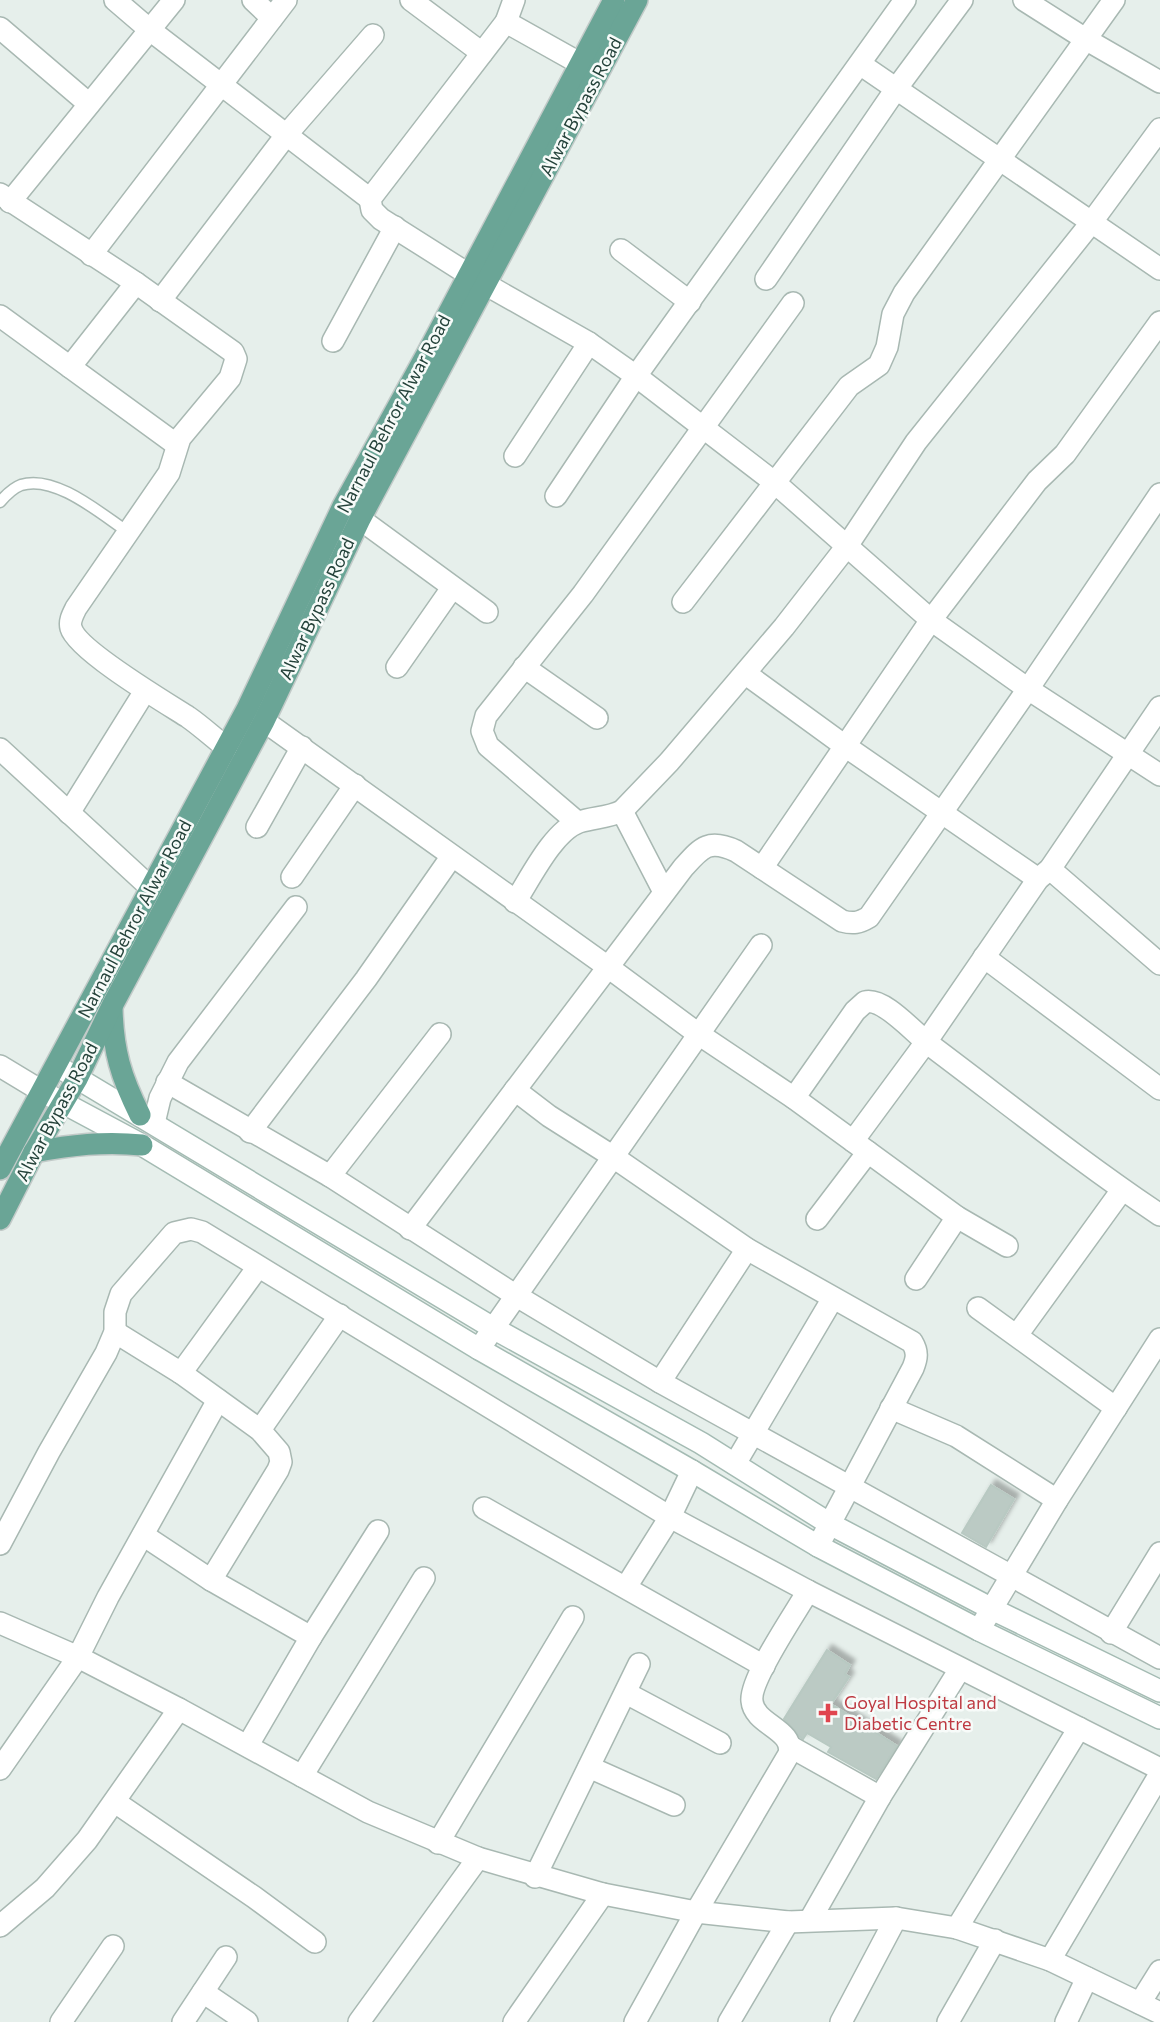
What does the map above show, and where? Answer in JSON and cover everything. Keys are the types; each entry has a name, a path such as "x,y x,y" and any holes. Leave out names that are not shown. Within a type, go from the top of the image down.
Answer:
{"main road":[{"name":"Narnaul Behror Alwar Road","path":"43,1092 227,748 343,506 428,352 476,279 614,0"},
{"name":"Alwar Bypass Road","path":"0,1219 34,1152 77,1079 112,1006 264,721 476,279 637,0"},
{"path":"112,1006 115,1052 123,1083 147,1119"},
{"name":"Alwar Bypass Road","path":"0,1169 43,1092"},
{"path":"34,1152 97,1143 142,1145"}],"street":[{"path":"115,0 150,30 370,199 372,210 381,219 476,279 589,343 636,376 774,482 931,620 1028,689 1160,775"},
{"path":"174,0 89,104 3,198 135,283 233,352 236,359 230,378 185,430 177,444 169,473 76,608 70,627 76,637 90,649 227,748"},
{"path":"253,0 272,18"},
{"path":"92,255 286,0"},
{"path":"411,0 482,53"},
{"path":"370,199 506,22 514,0"},
{"path":"556,496 636,376 905,0"},
{"path":"766,279 896,89 962,0"},
{"path":"1024,0 1160,82"},
{"path":"683,602 849,386 879,365 887,347 893,314 904,293 1114,0"},
{"path":"506,22 581,64"},
{"path":"0,28 89,104"},
{"path":"160,301 287,134 373,35"},
{"path":"860,64 1160,269"},
{"path":"515,902 548,850 563,832 577,822 607,818 622,811 746,674 847,547 916,442 1091,223 1160,129"},
{"path":"333,341 395,227"},
{"path":"621,250 690,302"},
{"path":"69,367 135,283"},
{"path":"577,822 488,746 484,738 483,724 486,716 562,622 793,303"},
{"path":"0,316 177,444"},
{"path":"762,868 931,620 1037,481 1065,454 1160,322"},
{"path":"515,456 589,343"},
{"path":"410,1229 664,892 704,847 712,844 724,845 736,851 842,921 860,922 869,917 1160,494"},
{"path":"360,519 487,612"},
{"path":"397,667 452,588"},
{"path":"524,667 597,718"},
{"path":"746,674 942,813 1044,874 1160,964"},
{"path":"69,813 145,691"},
{"path":"817,1219 926,1042 1160,707"},
{"path":"264,721 957,1217 1006,1246"},
{"path":"257,827 302,747"},
{"path":"0,749 151,888"},
{"path":"292,877 355,785"},
{"path":"622,811 664,892"},
{"path":"250,1132 366,979 452,856"},
{"path":"147,1119 157,1108 177,1062 296,907"},
{"path":"479,1349 697,1033 761,945"},
{"path":"984,957 1160,1089"},
{"path":"794,1098 842,1027 865,1002 871,1000 883,1005 926,1042 1122,1190 1160,1215"},
{"path":"330,1176 440,1034"},
{"path":"0,1066 62,1103 142,1145 479,1349 818,1546 979,1630 1160,1718"},
{"path":"57,1066 493,1328 735,1464 831,1524 992,1609 1160,1691"},
{"path":"167,1082 330,1176 515,1295 660,1382 1160,1658"},
{"path":"515,1090 549,1116 612,1156 747,1250 912,1342 917,1358 913,1368 818,1546"},
{"path":"1017,1335 1122,1190"},
{"path":"916,1279 957,1217"},
{"path":"0,1544 106,1353 115,1332 115,1312 121,1294 174,1233 191,1229 202,1232 670,1517 808,1591 1160,1769"},
{"path":"660,1382 747,1250"},
{"path":"181,1373 258,1267"},
{"path":"735,1464 832,1298"},
{"path":"978,1308 1116,1408"},
{"path":"260,1430 340,1315"},
{"path":"115,1332 181,1373 260,1430 274,1444 281,1462 211,1580"},
{"path":"979,1630 1057,1500 1160,1339"},
{"path":"0,1769 78,1657 218,1400"},
{"path":"891,1408 956,1436 1057,1500"},
{"path":"626,1587 670,1517 692,1471"},
{"path":"484,1508 764,1665"},
{"path":"248,1745 377,1531"},
{"path":"143,1535 211,1580 311,1637"},
{"path":"1111,1633 1158,1562"},
{"path":"302,1776 424,1578"},
{"path":"808,1591 764,1665 751,1699 754,1709 788,1739 791,1747 880,1797"},
{"path":"438,1843 573,1617"},
{"path":"0,1623 78,1657 248,1745 368,1812 478,1858 536,1877 603,1894 696,1912 788,1922 896,1918 957,1928 1049,1960 1160,2013"},
{"path":"536,1877 639,1664"},
{"path":"810,1920 880,1797 960,1669"},
{"path":"626,1693 720,1743"},
{"path":"0,1926 63,1870 115,1802 179,1709"},
{"path":"957,1928 1079,1728"},
{"path":"635,2022 696,1912 785,1763 791,1747"},
{"path":"589,1768 674,1805"},
{"path":"1049,1960 1160,1774"},
{"path":"115,1802 315,1942"},
{"path":"359,2022 478,1858"},
{"path":"514,2022 603,1894"},
{"path":"841,2022 896,1918"},
{"path":"729,2022 788,1922"},
{"path":"948,2022 995,1940"},
{"path":"61,2022 113,1946"},
{"path":"183,2022 226,1957"},
{"path":"1140,2003 1160,1971"},
{"path":"1066,2022 1087,1979"},
{"path":"203,1992 247,2022"}],"lane":[{"path":"0,502 20,485 34,482 48,484 64,490 128,532"}],"building":[{"path":"991,1485 1014,1499 986,1547 962,1533"},
{"path":"827,1650 850,1665 845,1674 849,1677 831,1704 897,1746 876,1779 828,1752 831,1747 807,1733 803,1739 784,1719"}],"place":[{"name":"Goyal Hospital and Diabetic Centre","path":"828,1713"}]}
